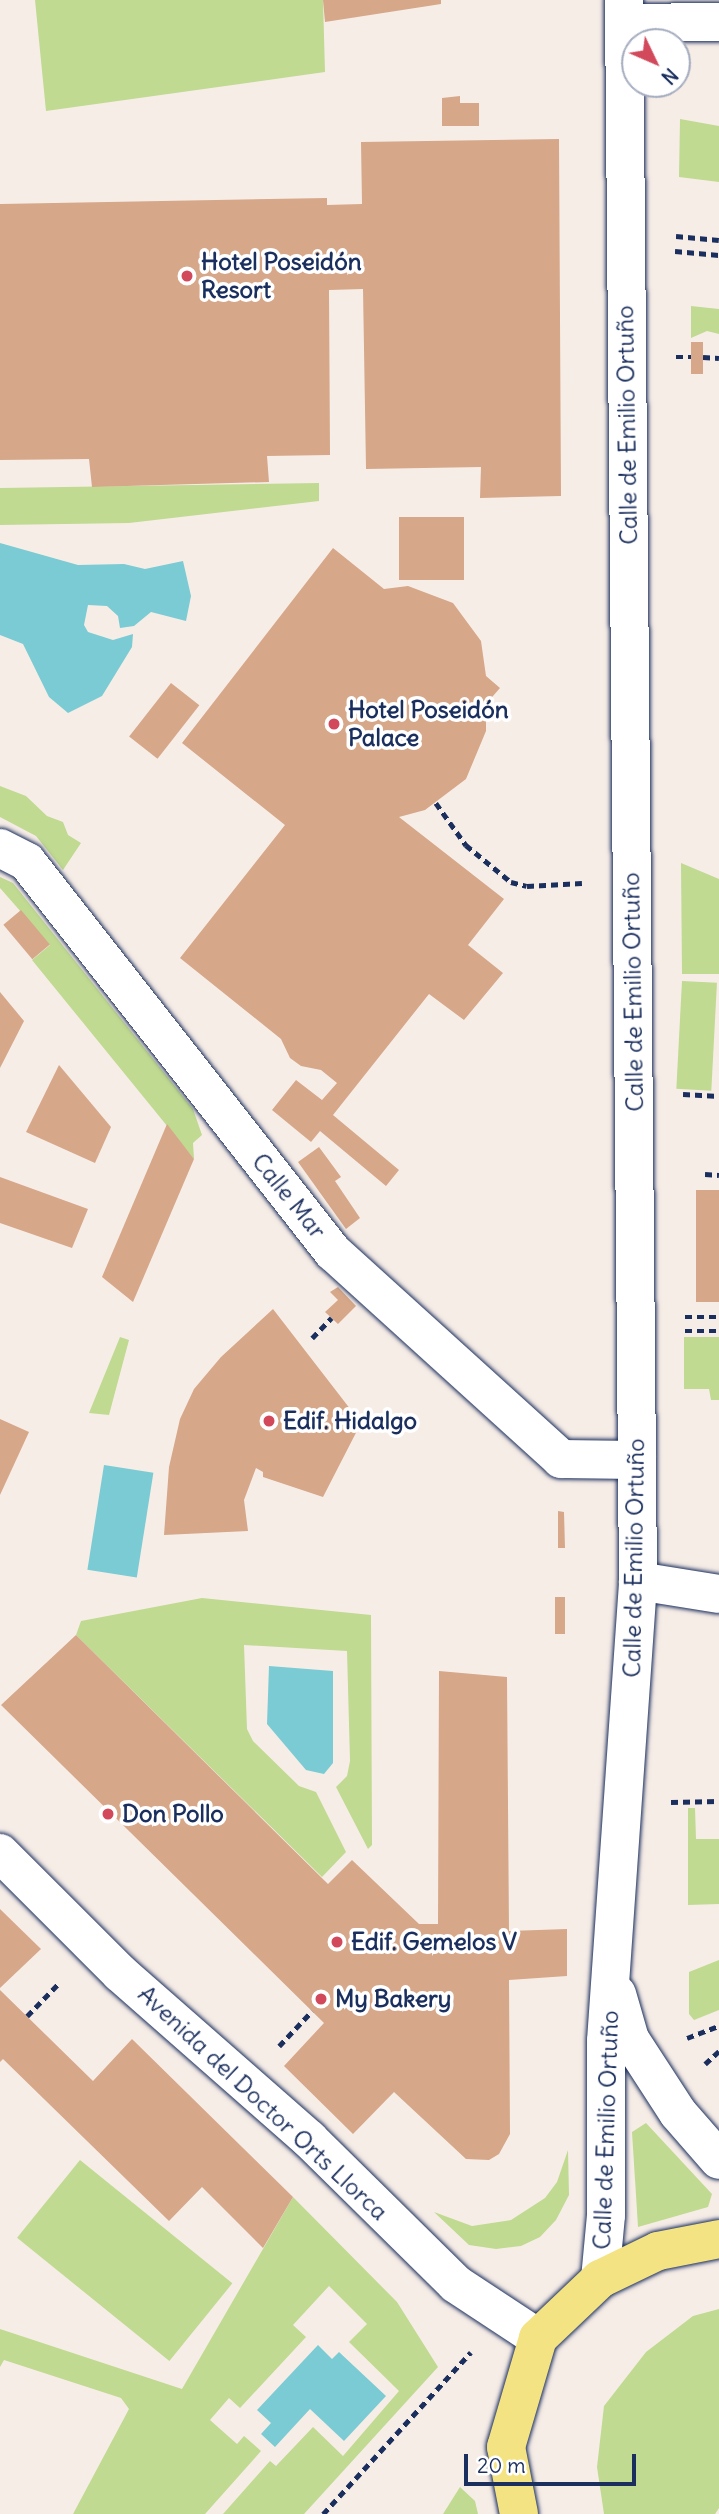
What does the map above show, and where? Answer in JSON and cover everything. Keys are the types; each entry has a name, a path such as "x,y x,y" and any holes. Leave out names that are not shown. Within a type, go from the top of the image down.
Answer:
{"main road":[{"path":"519,2514 506,2447 538,2338 600,2279 658,2250 719,2239"}],"street":[{"path":"624,11 719,22"},
{"name":"Calle de Emilio Ortuño","path":"600,2279 606,2215 606,2041 613,1982 638,1581 624,11"},
{"name":"Calle Mar","path":"0,848 27,862 333,1252 561,1459 637,1460"},
{"path":"638,1581 719,1594"},
{"name":"Avenida del Doctor Orts Llorca","path":"0,1853 120,1973 309,2139 456,2284 538,2338"},
{"name":"Calle de Emilio Ortuño","path":"613,1982 630,2039 678,2113 719,2160"}],"path":[{"path":"699,238 719,240"},
{"path":"703,357 719,358"},
{"path":"436,803 466,845 512,882 527,886"},
{"path":"705,1174 719,1175"},
{"path":"692,1317 719,1317"},
{"path":"312,1338 331,1318"},
{"path":"689,2038 719,2026"},
{"path":"323,2514 504,2316"}],"green space":[{"path":"35,0 323,0 325,72 46,111"},
{"path":"680,119 719,126 719,182 679,177"},
{"path":"691,306 719,309 719,334 707,331 691,338"},
{"path":"319,483 319,501 129,523 0,525 0,488"},
{"path":"0,786 26,796 47,816 63,822 68,835 81,843 63,870 36,836 0,817"},
{"path":"681,863 719,879 719,974 682,974"},
{"path":"0,877 13,883 193,1109 202,1135 193,1143 194,1159 32,960 50,945 0,888"},
{"path":"682,981 717,983 711,1091 676,1089"},
{"path":"120,1337 129,1340 109,1415 89,1413"},
{"path":"684,1337 719,1337 719,1400 711,1400 709,1389 684,1389"},
{"path":"202,1598 371,1615 372,1845 368,1849 336,1787 347,1776 350,1761 347,1651 244,1645 247,1729 253,1741 299,1786 316,1792 346,1852 322,1877 76,1635 81,1621"},
{"path":"688,1808 695,1808 696,1839 719,1839 719,1904 688,1905"},
{"path":"719,1960 719,2010 694,2020 689,2014 689,1972"},
{"path":"646,2123 712,2194 708,2207 638,2227 632,2132"},
{"path":"568,2150 569,2195 556,2220 540,2237 521,2246 496,2249 469,2245 434,2212 472,2226 511,2220 545,2198 557,2182"},
{"path":"80,2160 232,2283 169,2361 17,2238"},
{"path":"293,2197 397,2302 438,2367 304,2514 223,2514 270,2461 276,2466 313,2427 343,2456 399,2391 349,2342 367,2324 329,2286 293,2325 306,2337 240,2408 229,2398 210,2420 237,2444 244,2436 261,2451 205,2514 73,2514 129,2409 121,2398 4,2360 0,2367 0,2329 182,2389"},
{"path":"719,2309 719,2508 715,2514 604,2514 597,2467 604,2406 646,2352 693,2316"},
{"path":"460,2487 475,2501 478,2514 443,2514"}],"water":[{"path":"0,543 78,565 124,564 145,569 183,561 191,596 186,621 151,612 134,626 120,628 118,616 107,606 88,605 84,625 88,632 113,640 133,634 132,647 102,696 68,713 49,697 23,644 0,635"},
{"path":"104,1465 153,1473 137,1578 87,1570"},
{"path":"269,1666 333,1671 333,1763 324,1774 306,1770 267,1724"},
{"path":"318,2345 332,2359 339,2352 386,2396 344,2441 310,2409 275,2447 261,2434 271,2423 257,2410"}],"building":[{"path":"323,0 441,0 441,4 325,22"},
{"path":"460,96 460,103 479,103 479,126 442,126 442,98"},
{"path":"559,139 561,496 480,498 481,467 366,469 363,289 329,290 330,455 267,456 269,482 92,487 89,459 0,460 0,204 327,198 327,205 362,204 361,142"},
{"path":"691,342 703,342 703,374 691,374"},
{"path":"399,517 464,517 464,580 399,580"},
{"path":"333,548 384,589 408,586 453,603 481,641 486,676 500,688 486,704 486,731 466,779 425,810 399,817 504,899 468,945 503,973 464,1020 429,994 333,1115 399,1170 386,1186 320,1131 311,1142 272,1110 296,1080 322,1100 337,1083 321,1070 301,1066 290,1058 281,1039 180,958 285,825 182,743"},
{"path":"171,683 199,705 158,759 129,737"},
{"path":"21,910 50,944 32,959 3,925"},
{"path":"0,992 24,1021 0,1068"},
{"path":"59,1065 111,1127 95,1163 26,1132"},
{"path":"167,1124 194,1159 133,1302 102,1277"},
{"path":"319,1147 341,1177 335,1181 360,1218 346,1229 298,1162"},
{"path":"0,1177 88,1209 72,1248 0,1223"},
{"path":"696,1190 719,1190 719,1302 696,1302"},
{"path":"338,1287 356,1306 338,1324 325,1312 338,1300 330,1292"},
{"name":"Edif. Hidalgo","path":"273,1309 361,1423 323,1497 263,1477 263,1472 256,1468 244,1500 248,1531 164,1535 169,1467 180,1419 194,1389 221,1357"},
{"path":"0,1419 29,1432 0,1495"},
{"path":"558,1511 564,1512 565,1548 558,1548"},
{"path":"555,1597 565,1597 565,1634 555,1634"},
{"path":"76,1635 328,1884 352,1860 419,1924 438,1924 439,1671 507,1677 509,1931 567,1929 567,1976 509,1980 510,2134 499,2154 489,2160 466,2159 394,2092 353,2134 284,2066 324,2023 1,1705"},
{"path":"0,1909 41,1949 0,1988"},
{"path":"0,1990 93,2081 132,2039 293,2197 263,2248 202,2187 169,2221 3,2059 0,2062"}],"place":[{"name":"Hotel Poseidón Resort","path":"187,276"},
{"name":"Hotel Poseidón Palace","path":"334,724"},
{"name":"Edif. Hidalgo","path":"269,1421"},
{"name":"Don Pollo","path":"108,1814"},
{"name":"Edif. Gemelos V","path":"337,1942"},
{"name":"My Bakery","path":"321,1999"}]}
